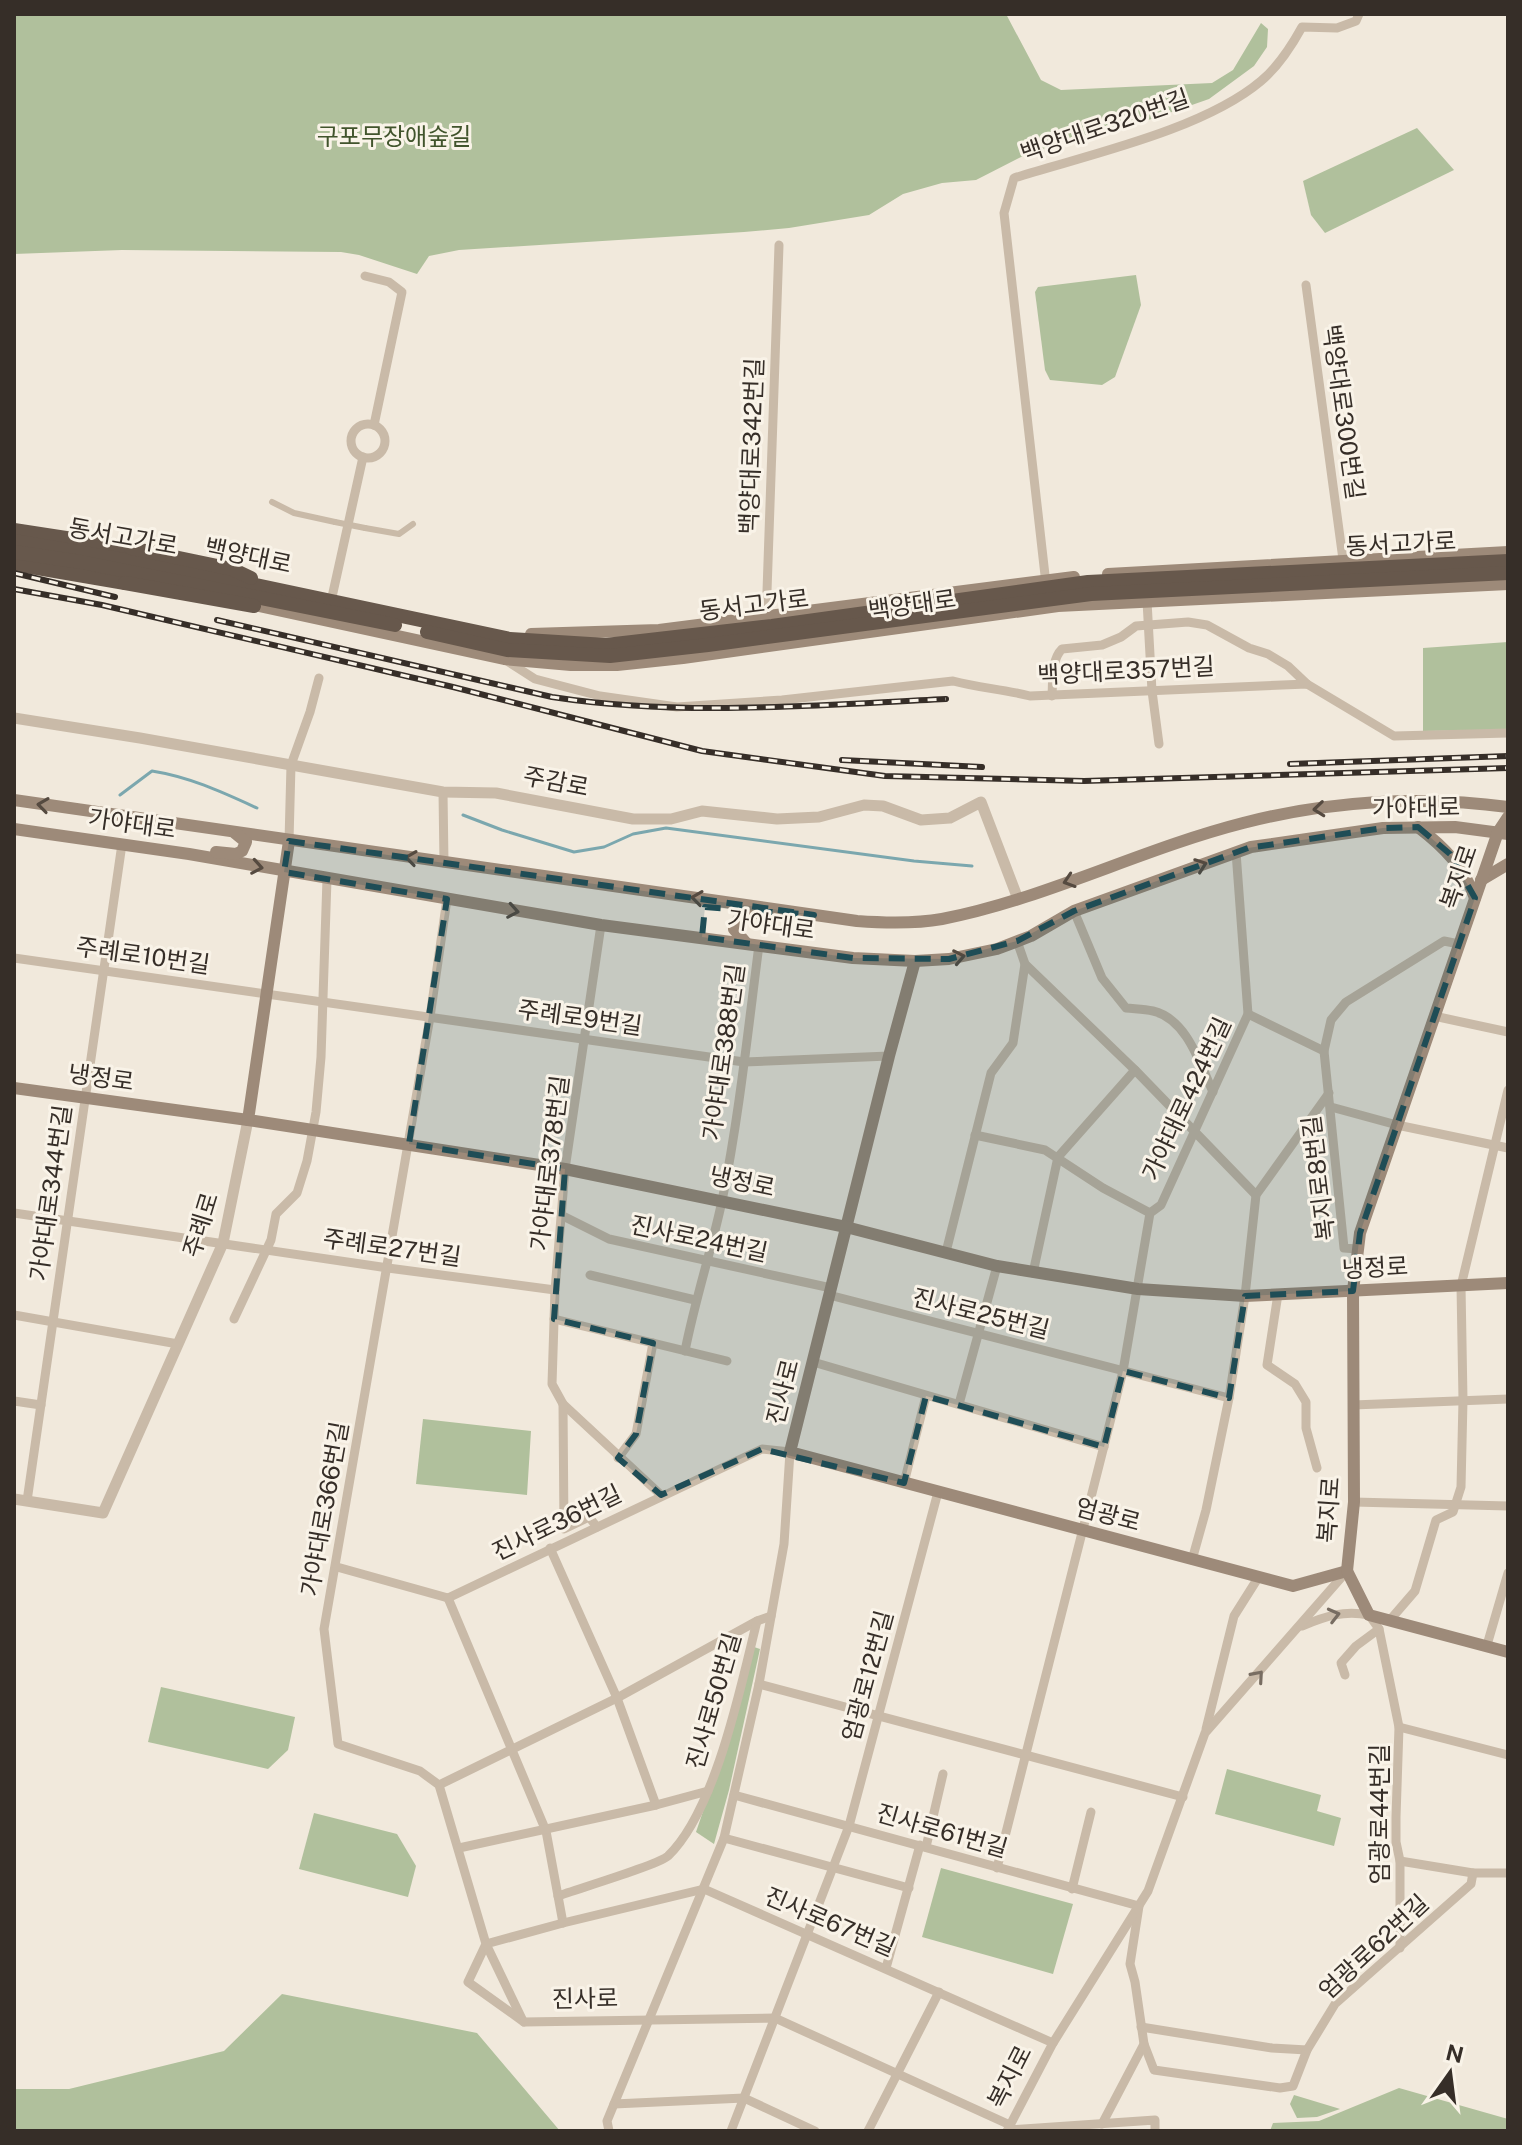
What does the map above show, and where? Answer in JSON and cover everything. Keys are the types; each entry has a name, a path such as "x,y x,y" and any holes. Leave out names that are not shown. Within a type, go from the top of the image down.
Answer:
{"highway":[{"path":"14,532 131,548 232,569 273,588"},
{"name":"동서고가로","path":"14,541 273,588 510,639 606,645 772,626 1088,582 1508,561"},
{"name":"동서고가로","path":"14,555 81,562 507,650 610,656 1091,594 1508,573"},
{"path":"14,564 363,625 395,625"}],"main road":[{"name":"백양대로","path":"14,532 110,548 480,629 533,634 659,630 1045,580 1508,552"},
{"name":"백양대로","path":"14,555 504,659 571,665 617,665 766,648 1048,607 1508,584"},
{"name":"가야대로","path":"14,800 857,921 899,923 941,919 1018,899 1242,823 1298,811 1381,802 1461,801 1508,807"},
{"name":"복지로","path":"1347,1571 1354,1502 1353,1291 1357,1249 1481,880 1508,817"},
{"path":"1418,827 1450,854 1468,880 1475,898"},
{"name":"가야대로","path":"14,829 189,854 601,925 853,958 915,961 949,959 1017,941 1074,911 1236,852 1301,838 1383,828 1455,827 1503,833"},
{"path":"189,854 205,850 236,854 242,851 246,842 235,833"},
{"name":"주례로","path":"248,1120 289,841"},
{"path":"1481,880 1508,864"},
{"path":"752,944 734,929 741,915 755,913 799,918 814,915"},
{"name":"진사로","path":"790,1452 915,961"},
{"name":"냉정로","path":"14,1088 565,1169 846,1227 997,1266 1138,1289 1245,1296 1508,1283"},
{"name":"엄광로","path":"790,1452 1293,1586 1347,1571"},
{"path":"1347,1571 1369,1615 1508,1652"}],"street":[{"name":"백양대로320번길","path":"1048,607 1004,213 1014,178 1159,133 1227,105 1262,80 1290,50 1302,27 1337,28 1356,21 1359,14"},
{"name":"백양대로342번길","path":"766,648 779,245"},
{"path":"365,276 389,282 402,292 374,425"},
{"name":"백양대로300번길","path":"1306,285 1347,592"},
{"path":"362,425 374,425 382,431 385,445 379,454 363,457 352,448 351,438 362,425"},
{"path":"326,620 363,457"},
{"path":"272,502 294,513 399,534 413,524"},
{"path":"1147,601 1152,691 1159,744"},
{"path":"1052,696 1053,668 1062,649 1102,645 1136,626 1188,622 1207,625 1249,648 1268,654 1288,666 1307,684 1394,736 1508,733"},
{"name":"백양대로357번길","path":"504,659 535,679 600,696 677,707 782,700 953,681 975,687 994,686 1030,696 1307,684"},
{"path":"289,841 291,765 319,678"},
{"name":"주감로","path":"14,718 443,792 496,793 633,819 671,819 702,811 777,819 819,817 864,805 883,806 921,820 950,818 981,802 1018,899"},
{"path":"443,792 444,863"},
{"name":"가야대로344번길","path":"20,1500 41,1405 122,844"},
{"name":"가야대로424번길","path":"997,1868 1123,1371 1150,1213 1161,1205 1248,1014 1236,852"},
{"path":"234,1319 271,1240 276,1214 299,1188 313,1130 321,1057 327,879"},
{"name":"가야대로366번길","path":"439,1785 420,1771 338,1744 324,1629 409,1144 447,899"},
{"path":"1074,911 1102,978 1126,1008 1156,1011 1180,1027 1213,1092"},
{"name":"가야대로378번길","path":"601,925 565,1169 555,1290 552,1384 563,1404 661,1495"},
{"path":"1017,941 1025,964 1135,1070 1256,1195"},
{"name":"복지로8번길","path":"1357,1249 1344,1248 1324,1051 1331,1020 1346,1002 1444,941 1459,944"},
{"name":"가야대로388번길","path":"685,1351 695,1300 722,1200 744,1062 752,944"},
{"name":"주례로10번길","path":"14,958 267,993"},
{"path":"946,1252 991,1073 1013,1043 1025,964"},
{"name":"주례로9번길","path":"267,993 744,1062 889,1056"},
{"path":"1248,1014 1324,1051"},
{"path":"1434,1016 1508,1032"},
{"path":"1033,1273 1058,1157 1135,1070"},
{"path":"1390,1620 1415,1591 1436,1520 1453,1512 1461,1487 1461,1286 1508,1091"},
{"name":"복지로8번길","path":"1192,1560 1206,1510 1229,1398 1245,1296 1256,1195 1329,1093"},
{"path":"1331,1107 1397,1125 1508,1148"},
{"name":"주례로","path":"20,1500 103,1513 223,1243 248,1120"},
{"name":"가야대로424번길","path":"975,1135 1045,1150 1103,1188 1150,1213"},
{"name":"주례로27번길","path":"14,1213 555,1290"},
{"name":"진사로24번길","path":"563,1216 609,1239 830,1292"},
{"path":"959,1404 997,1266"},
{"path":"590,1275 695,1300"},
{"name":"진사로25번길","path":"830,1292 1123,1371"},
{"path":"1278,1294 1267,1365 1295,1384 1306,1402 1306,1428 1317,1468"},
{"path":"14,1315 178,1344"},
{"path":"554,1319 727,1361"},
{"path":"618,1458 636,1434 653,1343"},
{"path":"813,1362 1104,1447"},
{"path":"1123,1371 1229,1398"},
{"path":"904,1483 926,1396"},
{"path":"1353,1405 1508,1399"},
{"path":"14,1401 41,1405"},
{"name":"가야대로378번길","path":"563,1404 564,1529 589,1517 597,1527"},
{"name":"진사로36번길","path":"448,1598 762,1449 790,1452"},
{"name":"진사로","path":"609,2131 607,2121 724,1838 759,1684 784,1544 790,1452"},
{"name":"엄광로12번길","path":"731,2131 849,1826 938,1492"},
{"path":"1354,1502 1508,1506"},
{"path":"550,1548 617,1698 656,1805"},
{"path":"337,1567 448,1598 546,1831 563,1923"},
{"name":"복지로","path":"1008,2129 1053,2043 1148,1891 1205,1733 1347,1571"},
{"path":"1487,1645 1508,1573"},
{"path":"1205,1733 1234,1616 1258,1578"},
{"path":"1299,1627 1350,1611 1369,1615"},
{"name":"엄광로44번길","path":"1369,1615 1379,1629 1399,1727 1396,1842 1400,1861 1400,1948"},
{"path":"524,2022 486,1944 439,1785 617,1698 771,1616"},
{"name":"진사로50번길","path":"558,1896 667,1858 698,1816 734,1713 757,1621"},
{"path":"1345,1675 1341,1663 1356,1646 1379,1629"},
{"path":"759,1684 1183,1797"},
{"name":"엄광로44번길","path":"1399,1727 1508,1755"},
{"path":"886,1968 943,1774"},
{"name":"진사로50번길","path":"459,1848 546,1831 708,1791"},
{"name":"진사로61번길","path":"734,1795 1139,1906"},
{"path":"1072,1889 1091,1812"},
{"path":"724,1838 909,1888"},
{"path":"1400,1861 1473,1873 1508,1873"},
{"name":"엄광로62번길","path":"1144,2044 1154,2070 1280,2088 1293,2086 1307,2050 1335,2004 1471,1884 1473,1873"},
{"path":"524,2022 468,1982 486,1944 704,1889"},
{"name":"진사로67번길","path":"704,1889 1053,2043"},
{"path":"1102,2124 1144,2044 1130,1964 1139,1906"},
{"path":"868,2131 939,1992"},
{"path":"648,2019 775,2018 1008,2129 1155,2120 1155,2131"},
{"name":"진사로","path":"524,2022 648,2019"},
{"path":"1141,2027 1272,2048 1307,2050"},
{"path":"614,2104 744,2098 815,2131"}],"highlighted area":[{"path":"1418,827 1450,854 1475,898 1360,1233 1353,1291 1245,1296 1229,1398 1123,1371 1104,1447 926,1396 904,1483 762,1449 661,1495 618,1458 636,1434 653,1343 554,1319 565,1169 409,1144 447,899 284,872 289,841 814,915 705,907 702,937 853,958 949,959 1017,941 1074,911 1248,848 1383,828"}],"green space":[{"name":"구포무장애숲길","path":"14,14 1006,14 1041,80 1061,90 1212,83 1233,70 1261,23 1268,29 1267,47 1254,66 1209,99 1152,119 1069,139 1021,157 976,180 942,183 903,194 869,215 744,232 459,250 429,256 417,274 341,252 122,250 14,254"},
{"path":"1417,128 1454,170 1325,233 1311,215 1303,181"},
{"path":"1136,275 1141,305 1115,377 1102,385 1050,380 1045,370 1035,292 1038,287"},
{"path":"1508,642 1508,730 1423,731 1423,648"},
{"path":"423,1419 531,1431 527,1495 416,1484"},
{"path":"754,1647 760,1649 714,1844 696,1832 736,1715"},
{"path":"161,1687 295,1717 288,1750 268,1769 148,1742"},
{"path":"1227,1769 1321,1795 1317,1811 1341,1818 1334,1846 1215,1814"},
{"path":"314,1813 397,1834 416,1866 408,1897 299,1869"},
{"path":"941,1868 1073,1904 1053,1974 922,1937"},
{"path":"282,1994 477,2033 560,2131 14,2131 14,2089 69,2089 224,2051"},
{"path":"1399,2088 1508,2119 1508,2131 1270,2131 1273,2123 1319,2121"},
{"path":"1294,2095 1340,2109 1317,2117 1297,2118 1290,2104"}],"waterway":[{"path":"120,795 152,771 193,781 257,808"},
{"path":"463,815 574,852 604,847 633,834 666,828 972,866"}],"railway":[{"path":"14,573 115,597"},
{"path":"14,589 102,605 453,687 702,751 885,776 1084,781 1508,768"},
{"path":"217,620 552,697 601,703 749,708 946,699"},
{"path":"1290,764 1508,756"},
{"path":"842,760 982,767"}]}
